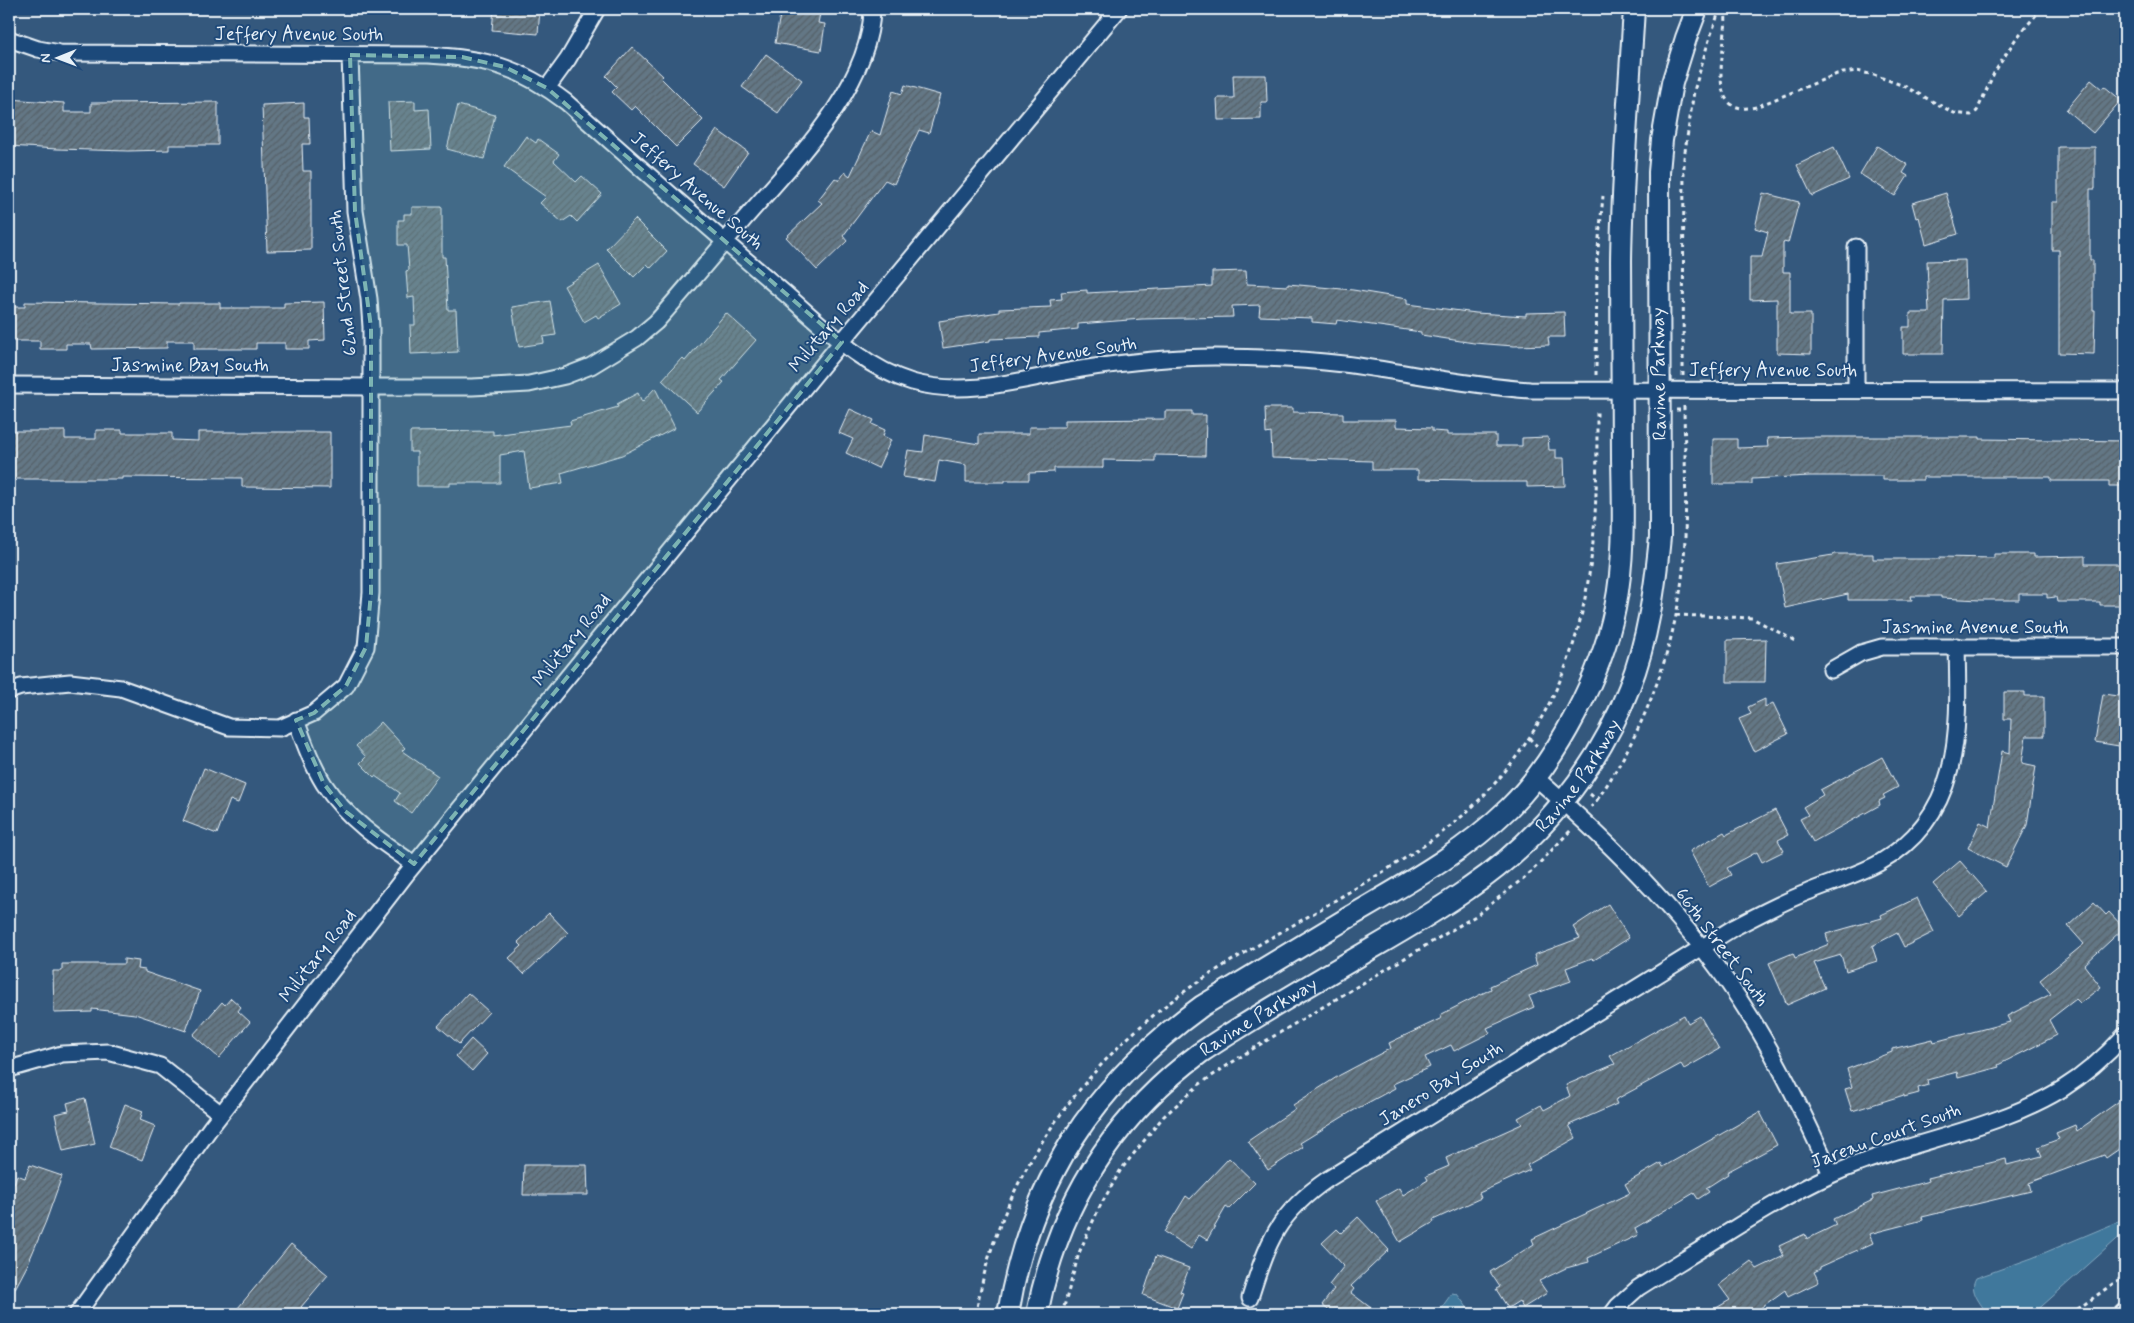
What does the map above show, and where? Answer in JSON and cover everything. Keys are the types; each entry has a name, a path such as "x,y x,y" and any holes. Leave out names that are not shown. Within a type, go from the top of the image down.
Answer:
{"street":[{"path":"546,88 568,59 597,9"},
{"path":"372,387 472,387 529,384 565,376 591,366 638,338 656,322 821,131 865,53 872,24 872,9"},
{"name":"Military Road","path":"78,1314 221,1114 414,864 842,342 1119,9"},
{"name":"Ravine Parkway","path":"1008,1314 1020,1255 1030,1223 1046,1187 1070,1142 1089,1114 1127,1069 1202,1006 1447,858 1508,809 1535,777 1561,740 1579,706 1605,645 1612,622 1621,562 1623,201 1634,9"},
{"name":"Ravine Parkway","path":"1037,1314 1052,1254 1067,1214 1083,1183 1111,1140 1145,1100 1173,1072 1231,1032 1426,917 1469,889 1520,848 1563,801 1592,761 1621,708 1638,662 1646,632 1660,537 1658,217 1662,140 1676,67 1697,9"},
{"name":"Jeffery Avenue South","path":"9,39 38,49 60,53 428,55 462,57 505,67 546,88 566,102 724,242 842,342 870,362 910,381 950,388 981,387 1117,364 1217,357 1344,364 1484,387 1530,390 1856,389 2125,391"},
{"name":"62nd Street South","path":"9,691 21,687 70,682 121,688 228,727 280,728 314,713 346,686 366,647 371,593 372,508 372,387 369,299 355,211 350,54"},
{"path":"1856,247 1856,389"},
{"name":"Jasmine Bay South","path":"9,385 372,387"},
{"name":"Jasmine Avenue South","path":"1831,670 1874,648 1957,646 2125,647"},
{"name":"Janero Bay South","path":"1250,1298 1258,1270 1275,1232 1290,1210 1308,1192 1701,946 1782,903 1879,862 1900,848 1922,826 1941,796 1953,760 1958,715 1957,646"},
{"path":"296,720 310,756 324,784 345,811 414,864"},
{"name":"66th Street South","path":"1535,777 1596,831 1636,870 1701,946 1750,1014 1776,1058 1810,1126 1831,1174"},
{"name":"Jareau Court South","path":"1612,1314 1626,1298 1662,1273 1762,1211 1831,1174 1886,1154 2002,1117 2040,1101 2079,1078 2099,1062 2125,1035"},
{"path":"9,1069 62,1054 108,1052 160,1066 221,1114"}],"path":[{"path":"1684,374 1684,158 1694,91 1720,9"},
{"path":"1726,9 1727,26 1721,84 1726,100 1738,107 1746,109 1756,107 1837,74 1857,71 1904,86 1954,113 1967,116 1977,111 1994,73 2015,40 2041,9"},
{"path":"1529,738 1560,680 1585,601 1596,523 1597,410"},
{"path":"1676,615 1752,618 1797,642"},
{"path":"1062,1314 1080,1253 1098,1210 1120,1171 1163,1117 1200,1084 1249,1050 1477,914 1530,873 1565,837"},
{"path":"2071,1314 2125,1275"}],"highlighted area":[{"path":"350,55 462,57 505,67 547,88 842,342 414,864 345,811 324,784 296,720 314,713 346,686 366,647 371,593 371,327 355,211"}],"water":[{"path":"2125,1219 2125,1232 2033,1314 1987,1314 1976,1297 1974,1283 1976,1278 2032,1258"},
{"path":"1452,1293 1457,1294 1472,1314 1437,1314"}],"building":[{"path":"494,9 540,9 538,34 492,30"},
{"path":"781,9 821,9 818,23 825,24 821,51 775,43"},
{"path":"632,47 663,76 661,78 703,120 676,147 635,106 631,110 612,92 617,87 606,76"},
{"path":"766,54 802,80 778,113 742,87"},
{"path":"1233,75 1266,75 1267,102 1261,102 1261,119 1218,120 1217,98 1234,98"},
{"path":"2091,80 2102,89 2104,86 2121,100 2093,133 2066,110"},
{"path":"905,85 940,95 929,133 919,130 894,184 885,180 843,236 847,241 817,270 786,237 822,203 818,200 835,178 839,181 845,172 850,176 871,131 880,135 893,91 902,94"},
{"path":"9,99 64,103 64,112 91,112 91,103 218,102 218,145 169,145 169,150 128,151 9,146"},
{"path":"415,101 415,110 429,109 431,149 390,151 388,102"},
{"path":"304,103 304,117 309,117 310,144 302,144 303,171 311,171 311,250 267,251 262,105"},
{"path":"458,105 495,115 484,159 447,149"},
{"path":"717,130 748,152 724,186 693,164"},
{"path":"526,136 536,143 538,139 559,154 554,161 576,182 582,176 602,194 577,222 571,216 562,222 540,203 546,197 504,167"},
{"path":"1877,146 1908,165 1903,173 1908,176 1895,196 1860,174"},
{"path":"1834,147 1849,179 1812,196 1797,165"},
{"path":"2058,147 2095,147 2095,189 2090,189 2090,260 2093,260 2093,311 2095,311 2094,354 2059,353 2059,250 2052,250 2052,202 2058,202"},
{"path":"1763,193 1799,202 1788,243 1783,242 1783,272 1790,272 1790,314 1811,314 1811,354 1777,353 1777,299 1750,300 1750,257 1762,257 1768,232 1755,228"},
{"path":"1946,193 1958,234 1926,244 1919,217 1916,218 1912,203"},
{"path":"412,207 442,207 442,257 445,257 448,310 456,310 458,352 411,354 410,325 415,325 414,297 408,298 406,271 409,270 407,245 398,245 398,220 404,220 404,214 412,214"},
{"path":"635,219 667,251 651,268 647,264 634,277 606,249"},
{"path":"1965,260 1966,299 1944,300 1943,354 1903,354 1903,327 1910,327 1910,313 1929,313 1927,261"},
{"path":"599,265 621,304 598,318 596,315 584,322 564,286"},
{"path":"1246,271 1247,284 1288,286 1288,284 1353,290 1407,299 1407,304 1476,313 1526,316 1526,313 1564,312 1565,337 1548,337 1549,345 1514,346 1474,343 1421,335 1421,332 1337,320 1336,324 1312,322 1312,318 1259,316 1260,305 1232,306 1233,317 1142,319 1078,324 1078,329 1039,333 1039,337 990,339 990,341 943,348 939,321 999,312 999,309 1051,307 1050,300 1062,299 1061,292 1087,290 1087,293 1212,286 1212,272"},
{"path":"550,301 556,335 543,337 544,343 519,347 512,307"},
{"path":"25,302 220,303 220,308 284,308 284,303 324,302 325,340 309,341 309,349 285,349 285,343 256,343 256,349 194,349 194,341 167,341 167,348 92,349 91,344 66,344 66,349 40,349 40,341 9,341 9,307 25,307"},
{"path":"726,313 756,340 721,380 724,382 697,412 662,380 682,358 685,361"},
{"path":"655,388 675,428 622,455 561,473 563,483 529,488 524,451 500,455 500,483 450,483 450,486 417,486 417,452 410,452 410,432 493,431 493,435 571,425 570,421 618,407 617,404 638,393 642,402"},
{"path":"1265,408 1293,408 1293,412 1343,413 1343,420 1396,420 1396,427 1432,428 1432,431 1447,432 1447,435 1496,435 1496,446 1522,446 1522,438 1548,437 1549,450 1556,450 1556,458 1564,458 1565,486 1527,487 1527,482 1471,482 1471,480 1418,479 1418,470 1372,470 1372,461 1272,458 1271,433 1266,434"},
{"path":"850,409 874,420 872,424 885,430 883,436 891,440 878,468 846,453 853,439 839,433"},
{"path":"1165,411 1192,411 1192,415 1206,415 1205,456 1155,455 1155,461 1103,460 1103,468 1054,468 1054,472 1029,473 1029,480 1005,480 1005,482 966,482 966,465 939,460 935,482 903,477 908,450 923,452 925,435 979,444 979,434 1029,434 1029,427 1065,427 1065,420 1165,419"},
{"path":"96,430 122,430 122,433 172,433 172,440 198,441 198,432 330,432 330,488 242,487 242,478 122,477 122,479 9,479 9,431 65,431 65,439 96,439"},
{"path":"1980,437 1980,439 2125,441 2125,486 2109,486 2109,481 2051,481 2051,477 1923,477 1923,480 1883,480 1883,476 1810,476 1752,479 1752,484 1713,484 1713,439 1737,439 1737,448 1768,447 1767,438"},
{"path":"1833,554 1873,554 1873,559 1994,558 1994,554 2034,554 2034,557 2085,556 2085,564 2125,564 2125,605 2100,605 2100,602 2057,602 2056,597 2047,598 2047,594 2019,594 2019,600 1911,596 1912,600 1848,600 1848,594 1785,608 1777,564"},
{"path":"1766,639 1765,682 1727,682 1727,640"},
{"path":"2004,692 2025,692 2025,696 2044,696 2044,736 2026,736 2022,763 2036,766 2027,825 2006,867 1968,848 1980,822 1990,827 2002,751 2010,753 2011,719 2004,719"},
{"path":"2103,694 2125,697 2125,747 2095,742"},
{"path":"1765,699 1765,707 1773,703 1788,734 1754,751 1739,719 1751,714 1748,707"},
{"path":"381,722 405,748 402,751 438,776 411,813 395,801 400,793 374,777 360,763 366,757 356,746"},
{"path":"1882,757 1898,787 1883,795 1885,798 1879,801 1880,805 1813,842 1800,819 1808,815 1803,807 1823,795 1820,790"},
{"path":"204,768 245,785 238,803 230,800 217,834 183,821"},
{"path":"1775,810 1788,835 1778,840 1784,851 1762,862 1757,852 1727,868 1731,875 1709,887 1690,851 1724,832 1726,835"},
{"path":"1960,861 1987,892 1959,916 1933,884"},
{"path":"1917,898 1934,932 1904,947 1897,933 1872,946 1877,961 1846,971 1841,955 1814,963 1825,988 1787,1005 1769,963 1793,953 1795,958 1829,944 1826,934 1882,918 1881,915"},
{"path":"2094,902 2106,915 2109,912 2124,928 2084,965 2101,987 2080,1003 2076,999 2049,1020 2057,1035 1998,1065 1999,1067 1958,1078 1957,1072 1927,1080 1928,1085 1918,1088 1919,1093 1904,1097 1904,1095 1852,1111 1845,1089 1852,1087 1847,1069 1892,1052 1892,1049 1933,1039 1934,1042 2010,1022 2007,1016 2051,994 2040,980 2084,944 2068,926"},
{"path":"1608,904 1629,938 1594,960 1592,958 1566,968 1571,981 1529,996 1534,1007 1487,1028 1490,1033 1454,1051 1451,1045 1425,1057 1430,1067 1393,1084 1395,1088 1300,1143 1303,1147 1268,1170 1248,1141 1295,1109 1293,1105 1340,1075 1391,1048 1389,1043 1442,1018 1440,1015 1491,989 1490,986 1537,965 1534,955 1580,938 1573,927"},
{"path":"549,913 568,933 524,974 509,958 522,946 518,942"},
{"path":"124,959 139,961 138,969 200,991 186,1031 135,1014 92,1009 92,1012 54,1013 53,971 62,971 62,964 124,964"},
{"path":"468,993 489,1012 459,1044 438,1026"},
{"path":"231,998 241,1007 238,1011 250,1022 219,1058 193,1035 222,1002 225,1005"},
{"path":"1684,1015 1688,1023 1700,1016 1719,1049 1684,1069 1681,1064 1615,1100 1617,1104 1569,1125 1576,1138 1527,1165 1530,1170 1479,1193 1481,1198 1433,1220 1434,1222 1400,1242 1376,1201 1399,1188 1403,1195 1428,1180 1426,1176 1449,1166 1446,1158 1522,1124 1518,1118 1541,1105 1544,1110 1570,1096 1566,1085 1615,1064 1610,1056"},
{"path":"471,1039 487,1054 472,1071 456,1056"},
{"path":"2125,1097 2125,1145 2106,1158 2104,1155 2029,1183 2031,1191 1922,1217 1923,1220 1869,1234 1873,1243 1820,1267 1820,1269 1814,1272 1819,1282 1788,1297 1785,1290 1752,1314 1706,1314 1730,1300 1719,1285 1751,1261 1757,1269 1784,1256 1779,1246 1805,1234 1807,1239 1836,1225 1833,1219 1873,1200 1872,1196 1929,1181 1928,1178 2006,1159 2007,1165 2042,1156 2038,1147 2059,1139 2056,1133 2075,1125 2077,1131"},
{"path":"85,1098 95,1144 63,1151 55,1114 69,1111 67,1103"},
{"path":"125,1104 143,1111 140,1120 155,1126 142,1160 109,1147"},
{"path":"1760,1112 1777,1145 1727,1172 1728,1174 1706,1188 1709,1192 1698,1199 1694,1193 1635,1228 1638,1235 1588,1258 1589,1262 1566,1268 1539,1281 1547,1293 1523,1308 1519,1301 1508,1308 1496,1289 1500,1287 1490,1272 1534,1244 1532,1239 1630,1193 1625,1184 1661,1163 1663,1167"},
{"path":"1229,1158 1255,1183 1229,1209 1226,1207 1207,1240 1199,1235 1191,1249 1164,1232 1186,1196 1190,1199"},
{"path":"30,1165 62,1176 27,1266 9,1300 9,1197 17,1175 25,1178"},
{"path":"524,1165 587,1165 588,1195 523,1195"},
{"path":"1358,1217 1389,1250 1351,1286 1354,1289 1351,1293 1379,1314 1333,1314 1322,1305 1334,1289 1329,1285 1344,1266 1322,1243 1337,1229 1341,1233"},
{"path":"291,1244 328,1275 301,1307 310,1314 233,1314"},
{"path":"1156,1256 1189,1268 1180,1292 1183,1293 1177,1308 1143,1295"}]}
